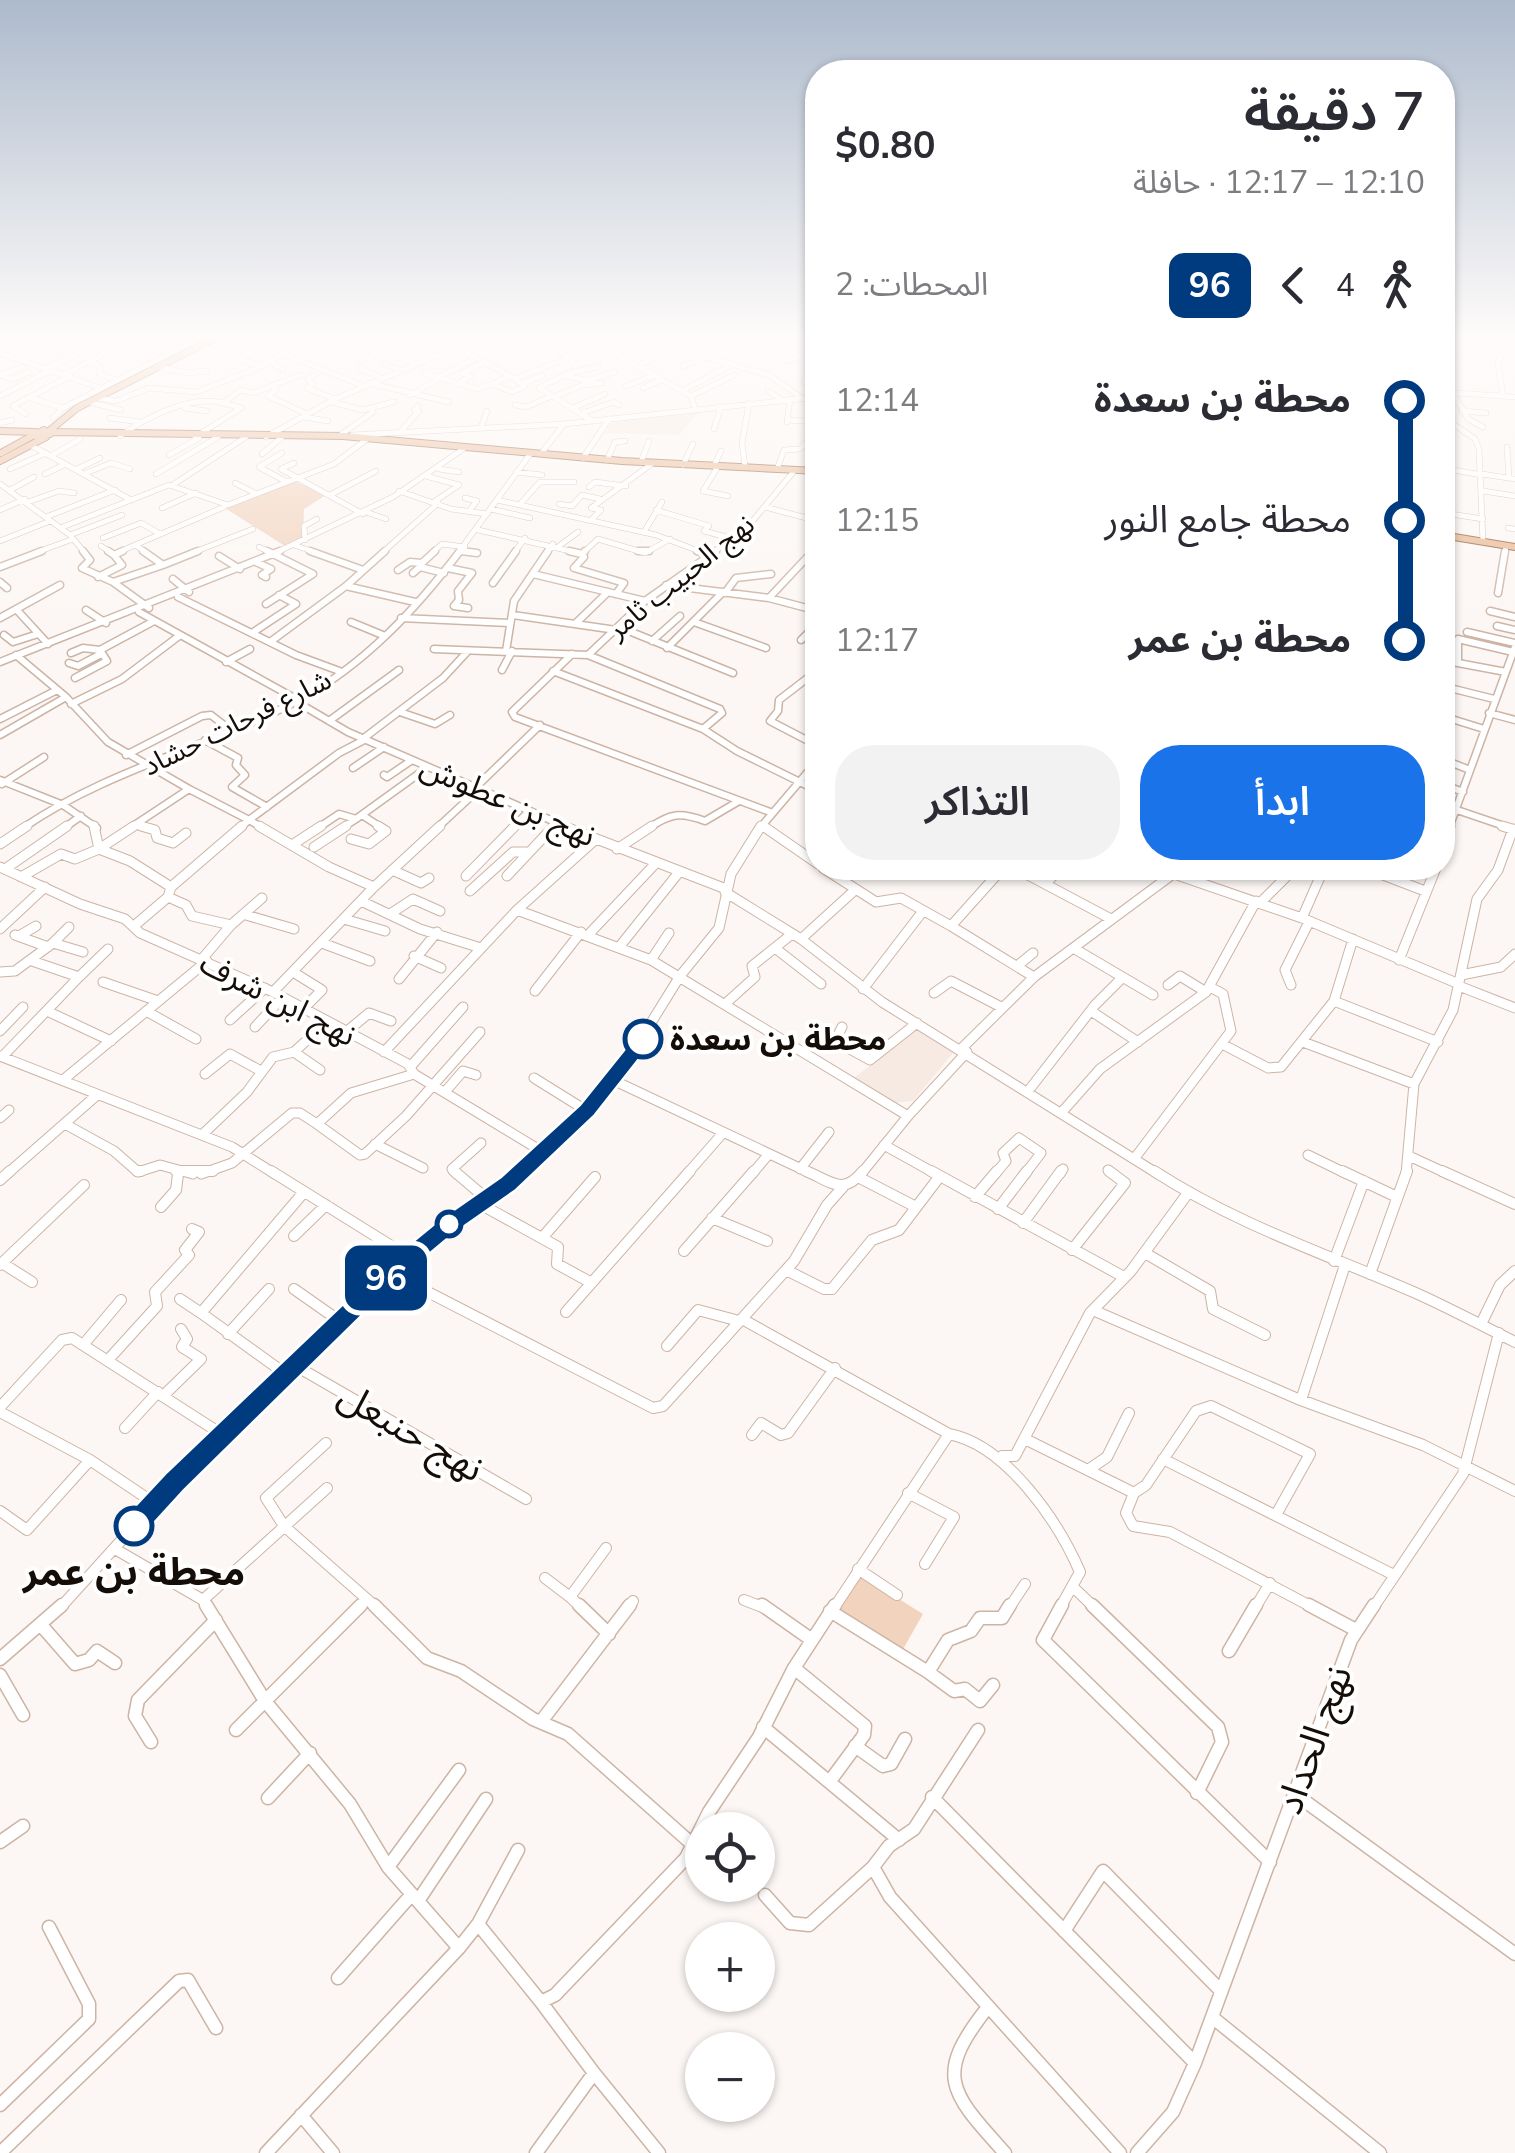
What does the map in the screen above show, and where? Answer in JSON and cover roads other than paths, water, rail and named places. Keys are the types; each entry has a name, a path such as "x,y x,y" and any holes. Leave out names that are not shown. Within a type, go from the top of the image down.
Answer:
{"main road":[{"path":"10,434 17,444"},
{"path":"0,457 33,434"},
{"path":"0,457 32,446 47,434"},
{"path":"83,434 350,437 652,464 805,470"},
{"path":"197,436 350,437"},
{"path":"585,458 652,464"},
{"path":"715,467 794,470"},
{"path":"1455,538 1510,546"}],"street":[{"path":"114,556 224,506 339,462 350,437 371,434"},
{"path":"0,662 178,597 364,513 439,468 466,447 474,434"},
{"path":"543,451 556,434"},
{"path":"585,458 600,434"},
{"path":"744,434 746,468"},
{"path":"1467,434 1477,442 1482,474 1483,542"},
{"path":"169,455 197,436"},
{"path":"156,474 218,437"},
{"path":"60,528 174,484 246,437"},
{"path":"262,454 282,437"},
{"path":"10,469 80,440"},
{"path":"607,460 615,442 626,441"},
{"path":"641,462 649,441"},
{"path":"677,465 693,444"},
{"path":"777,469 784,450 800,449 805,444"},
{"path":"32,446 131,500"},
{"path":"1455,470 1512,478 1507,447"},
{"path":"720,451 702,491 728,496"},
{"name":"شارع فرحات حشاد","path":"0,844 64,804 296,700 342,672 385,636 446,570 529,453"},
{"path":"282,454 259,468 287,482"},
{"path":"77,468 100,458"},
{"path":"86,473 111,463 130,469"},
{"path":"294,463 281,470 364,513 386,518"},
{"path":"45,474 66,464"},
{"path":"591,520 601,510 591,508 600,499 626,486 652,464"},
{"path":"439,468 459,472"},
{"name":"نهج الحبيب ثامر","path":"434,649 588,655 645,601 734,540 794,470"},
{"path":"330,495 376,471"},
{"path":"517,471 542,475"},
{"path":"622,475 636,478"},
{"path":"270,642 346,586 459,485 426,476"},
{"path":"10,490 34,477"},
{"path":"520,504 540,482 574,482"},
{"path":"589,487 595,482 626,486"},
{"path":"0,484 71,537 90,560 82,568"},
{"path":"174,484 224,506"},
{"path":"235,484 257,494"},
{"path":"0,541 114,490"},
{"path":"399,491 469,511 530,518"},
{"path":"1483,491 1515,496"},
{"path":"0,510 58,492 74,492"},
{"path":"162,508 196,494"},
{"path":"572,506 582,495 600,499"},
{"path":"465,498 477,501 469,511"},
{"path":"496,500 644,532 708,555"},
{"path":"644,532 662,502"},
{"path":"559,504 586,508 582,512"},
{"path":"765,507 805,518"},
{"path":"656,510 709,526 704,530 734,540"},
{"path":"1455,514 1484,518"},
{"path":"0,567 122,515"},
{"path":"305,540 304,526 317,520"},
{"path":"98,578 122,565 102,542 140,524 160,534"},
{"path":"113,582 253,529"},
{"path":"478,530 582,554"},
{"path":"502,670 509,651 514,601 556,545 578,532"},
{"path":"493,583 524,538"},
{"path":"582,554 598,540 646,553 670,539"},
{"path":"398,570 410,562 422,563 442,544 477,553"},
{"path":"135,545 163,565"},
{"path":"294,545 362,570"},
{"path":"1498,593 1510,546"},
{"path":"259,547 313,574 266,604"},
{"path":"576,622 624,583 574,568 584,557 582,554"},
{"path":"219,556 240,569"},
{"path":"69,560 98,578 113,582 149,608"},
{"path":"256,562 271,569 262,575 266,577"},
{"path":"769,598 805,562"},
{"path":"414,573 420,567 472,573 458,591 459,600 454,606 468,608"},
{"path":"532,574 645,601"},
{"path":"667,648 736,578 771,574"},
{"path":"173,578 189,592"},
{"path":"0,582 7,588"},
{"path":"0,618 60,585"},
{"path":"666,585 769,598 805,607"},
{"path":"346,586 416,602"},
{"path":"252,633 296,604 279,595"},
{"path":"178,597 342,672"},
{"path":"16,609 48,644"},
{"path":"86,610 106,623"},
{"name":"نهج بن عطوش","path":"139,612 329,721 556,824 726,890 797,937 862,989 1029,1090 1188,1194 1515,1342"},
{"path":"1490,612 1515,617"},
{"path":"513,614 618,628 733,673"},
{"path":"652,641 680,616"},
{"path":"401,618 509,623"},
{"path":"69,662 78,666 154,621"},
{"path":"351,622 385,636"},
{"path":"694,622 766,648"},
{"path":"1497,626 1515,630"},
{"path":"1467,632 1514,653"},
{"path":"4,636 14,642 38,634"},
{"path":"0,735 68,700 120,680 147,661 156,648 178,636"},
{"path":"801,640 805,636"},
{"path":"1455,639 1514,653"},
{"path":"1458,639 1458,662"},
{"path":"71,652 84,648 108,657 75,678"},
{"path":"226,662 250,648"},
{"path":"134,926 249,820 400,712 443,678 467,652"},
{"path":"1455,815 1494,698 1514,653"},
{"path":"572,654 512,712 514,716 770,812"},
{"path":"588,655 720,708 722,714 703,728"},
{"path":"16,656 68,700 96,732 126,754 329,867 374,887"},
{"path":"1455,662 1506,672"},
{"path":"329,721 399,670"},
{"path":"553,671 703,728 712,737 805,784"},
{"path":"805,680 780,700 770,721 805,739"},
{"path":"580,692 588,685"},
{"path":"1455,689 1494,698"},
{"path":"0,719 56,690"},
{"path":"607,704 616,696"},
{"path":"400,712 435,724 450,715"},
{"path":"1489,713 1515,720"},
{"path":"126,754 202,716 211,715 230,729"},
{"path":"1455,720 1484,728"},
{"path":"255,1027 274,993 293,972 540,725"},
{"path":"206,740 213,748 238,758 236,765 244,775 232,785 234,789 267,807"},
{"path":"369,771 355,767 384,747"},
{"path":"2,782 44,756"},
{"path":"384,775 388,777 412,760"},
{"path":"1455,764 1470,770"},
{"path":"314,847 428,767"},
{"path":"0,1658 42,1626 154,1503 391,1273 484,1202 587,1111 614,1081 680,976 719,928 726,890 770,812 805,772"},
{"path":"2,782 64,804 96,828 99,849"},
{"path":"21,877 61,854 76,859 99,849 189,789"},
{"path":"1455,789 1463,792"},
{"path":"617,849 670,814 710,820 739,801"},
{"path":"1370,1274 1398,1197 1408,1156 1414,1084 1438,1042 1460,982 1477,900 1498,870 1514,829 1457,810"},
{"path":"466,876 529,811"},
{"path":"292,845 340,814 359,817 386,831 369,844 351,839"},
{"path":"2,868 81,816"},
{"path":"506,876 556,824"},
{"path":"139,825 155,830 157,838 173,844 186,833"},
{"path":"762,825 805,855"},
{"path":"384,1052 518,910 596,840"},
{"path":"99,849 130,861 186,905 192,916 231,925"},
{"path":"470,891 512,852 526,852"},
{"path":"534,991 585,933 656,863"},
{"name":"نهج ابن شرف","path":"2,868 274,993 384,1052 543,1152"},
{"path":"392,870 421,882 428,878"},
{"path":"620,946 680,871"},
{"path":"841,880 876,902 901,898 1034,978"},
{"path":"952,926 992,880"},
{"path":"1042,880 1110,919"},
{"path":"391,1273 654,1408 663,1406 786,1270 844,1186 858,1177 1000,1007 1165,880"},
{"path":"1191,880 1306,920 1515,1008"},
{"path":"1062,1112 1100,1069 1208,989 1258,902 1281,880"},
{"path":"1291,985 1285,970 1319,880"},
{"path":"1397,880 1425,891"},
{"path":"1399,960 1430,880"},
{"path":"0,930 45,887"},
{"path":"725,1004 755,978 752,966 774,948 797,937 856,890"},
{"path":"63,1080 204,960 231,925 262,898"},
{"path":"390,914 413,899 440,911"},
{"path":"362,900 481,948"},
{"path":"518,910 651,960 908,1116"},
{"path":"862,989 923,912"},
{"path":"246,915 294,929"},
{"path":"344,920 385,932"},
{"path":"36,926 17,935 83,952"},
{"path":"0,972 14,971 32,961 69,926"},
{"path":"399,978 436,932"},
{"path":"651,960 669,933"},
{"path":"1224,1046 1275,1069 1285,1065 1334,1001 1353,939"},
{"path":"322,942 370,962"},
{"path":"774,948 821,984"},
{"path":"108,949 1,1057 203,1134 246,1155 409,1257"},
{"path":"1074,949 1153,995"},
{"path":"1017,966 1033,953"},
{"path":"1460,982 1502,967 1515,954"},
{"path":"414,956 440,968"},
{"path":"32,961 79,977"},
{"path":"293,972 322,990 302,1010"},
{"path":"1134,1159 1224,1046 1232,1024 1223,994 1180,976 1168,985"},
{"path":"1029,1090 1122,978"},
{"path":"934,993 942,983 951,981 1000,1007"},
{"path":"102,982 158,1002"},
{"path":"1340,986 1350,1006"},
{"path":"230,1020 274,993"},
{"path":"1334,1001 1438,1042"},
{"path":"0,1031 23,1007"},
{"path":"318,1124 351,1092 412,1070 463,1007"},
{"path":"47,1011 111,1041"},
{"path":"146,1011 196,1039"},
{"path":"1091,1011 1138,1042"},
{"path":"345,1032 369,1013 391,1021"},
{"path":"842,1027 834,1037 836,1041 870,1060 917,1023"},
{"path":"66,1124 114,1151 138,1172 160,1165 178,1174 212,1173 246,1155 292,1113 300,1112 360,1154 376,1144 480,1032"},
{"path":"203,1134 242,1098 273,1057 294,1052 306,1041"},
{"path":"1303,1042 1414,1084"},
{"path":"294,1052 320,1070"},
{"path":"205,1074 230,1054 261,1071"},
{"path":"446,1092 463,1071 476,1074"},
{"path":"534,1078 587,1111"},
{"path":"614,1081 722,1134 844,1186"},
{"path":"0,1180 96,1095"},
{"path":"800,1169 828,1132"},
{"path":"566,1312 722,1134"},
{"path":"975,1197 1006,1161 1003,1153 1019,1138 1041,1154 998,1209"},
{"path":"480,1143 452,1169 484,1202 560,1249 557,1264 590,1282"},
{"path":"376,1144 423,1168"},
{"path":"884,1145 1122,1276"},
{"path":"684,1251 768,1154"},
{"path":"1308,1155 1398,1197"},
{"path":"1408,1156 1515,1204"},
{"path":"1023,1223 1063,1169"},
{"path":"1072,1250 1125,1183 1108,1170"},
{"path":"161,1207 176,1190 178,1174"},
{"path":"786,1270 829,1290 872,1240 899,1230 940,1176"},
{"path":"858,1177 916,1207"},
{"path":"542,1238 594,1178"},
{"path":"1302,1400 1334,1310 1340,1263 1364,1181"},
{"path":"32,1282 1,1264 84,1185"},
{"path":"201,1314 304,1192"},
{"path":"1002,1456 1016,1456 1090,1313 1145,1253 1188,1194"},
{"path":"294,1236 326,1205"},
{"path":"712,1218 767,1241"},
{"path":"108,1360 157,1306 155,1292 189,1255 182,1248 199,1232 192,1229"},
{"path":"1145,1253 1210,1291 1213,1309 1265,1336"},
{"path":"1481,1324 1500,1284 1515,1272"},
{"path":"228,1334 268,1288"},
{"path":"294,1289 341,1322"},
{"path":"180,1299 228,1334 291,1371"},
{"path":"83,1345 121,1300"},
{"path":"667,1346 698,1310 741,1320 835,1368 949,1434 969,1437 1002,1456 1073,1556 1080,1572 1044,1640 1270,1862"},
{"path":"1095,1311 1464,1464 1515,1491"},
{"path":"125,1428 200,1359 182,1346 186,1338 180,1329"},
{"name":"نهج الحداد","path":"1137,2153 1174,2112 1195,2062 1356,1630 1463,1474 1498,1333"},
{"path":"154,1503 90,1460 0,1409 62,1340 72,1338 223,1435"},
{"path":"752,1435 761,1423 781,1434 788,1433 835,1368"},
{"name":"نهج حنبعل","path":"291,1371 526,1499"},
{"path":"1277,1514 1310,1454 1218,1408 1196,1411 1146,1485 1134,1493 1126,1513 1128,1523 1166,1530 1356,1630"},
{"path":"1088,1470 1106,1456 1129,1413"},
{"path":"711,1812 830,1610 949,1434"},
{"path":"1027,1440 1134,1493"},
{"path":"326,1442 266,1498 284,1526 427,1658 461,1671 533,1720 543,1718 633,1601"},
{"path":"0,1512 27,1530 90,1460"},
{"path":"1163,1460 1392,1574"},
{"path":"203,1600 327,1488"},
{"path":"908,1494 954,1517 925,1564"},
{"path":"570,1597 606,1548"},
{"path":"115,1549 203,1600 265,1701 350,1804 388,1867 459,1948"},
{"path":"858,1570 897,1595"},
{"path":"545,1578 610,1634"},
{"path":"1229,1651 1270,1583"},
{"path":"928,1672 948,1640 972,1631 980,1618 1002,1618 1025,1584"},
{"path":"1073,1587 1218,1727 1222,1742 1197,1793"},
{"path":"236,1730 367,1599"},
{"path":"744,1600 758,1603 812,1640"},
{"path":"830,1610 954,1691 964,1689 980,1701 993,1686"},
{"path":"152,1742 135,1716 140,1696 216,1620"},
{"path":"42,1626 75,1664 89,1660 97,1651 115,1663"},
{"path":"794,1668 864,1722 864,1735 830,1781"},
{"path":"0,1675 23,1715"},
{"path":"543,1718 572,1734 685,1838"},
{"path":"763,1727 883,1826 894,1843"},
{"path":"771,1902 790,1923 809,1926 894,1843 914,1829 978,1730"},
{"path":"855,1746 882,1766 890,1764 905,1739"},
{"path":"268,1798 310,1754"},
{"path":"388,1867 459,1770"},
{"path":"1295,1794 1515,1954"},
{"path":"932,1797 1195,2062"},
{"path":"338,1978 415,1898 486,1799"},
{"path":"0,1842 23,1826"},
{"path":"266,2153 459,1948 478,1924 518,1850"},
{"path":"540,2002 555,1996 685,1859"},
{"path":"873,1867 890,1897 1120,2153"},
{"path":"1064,1931 1103,1871 1222,1991"},
{"path":"478,1924 658,2153"},
{"path":"0,2105 89,2019 89,2004 49,1928"},
{"path":"0,2153 180,1981 188,1980 216,2028"},
{"path":"988,2007 955,2053 954,2068 956,2085 970,2114 1005,2153"},
{"path":"1212,2017 1380,2153"},
{"path":"536,2153 594,2073"},
{"path":"300,2115 333,2153"}],"place":[{"name":"محطة بن سعدة","path":"643,1039"},
{"name":"محطة بن عمر","path":"134,1526"}]}
